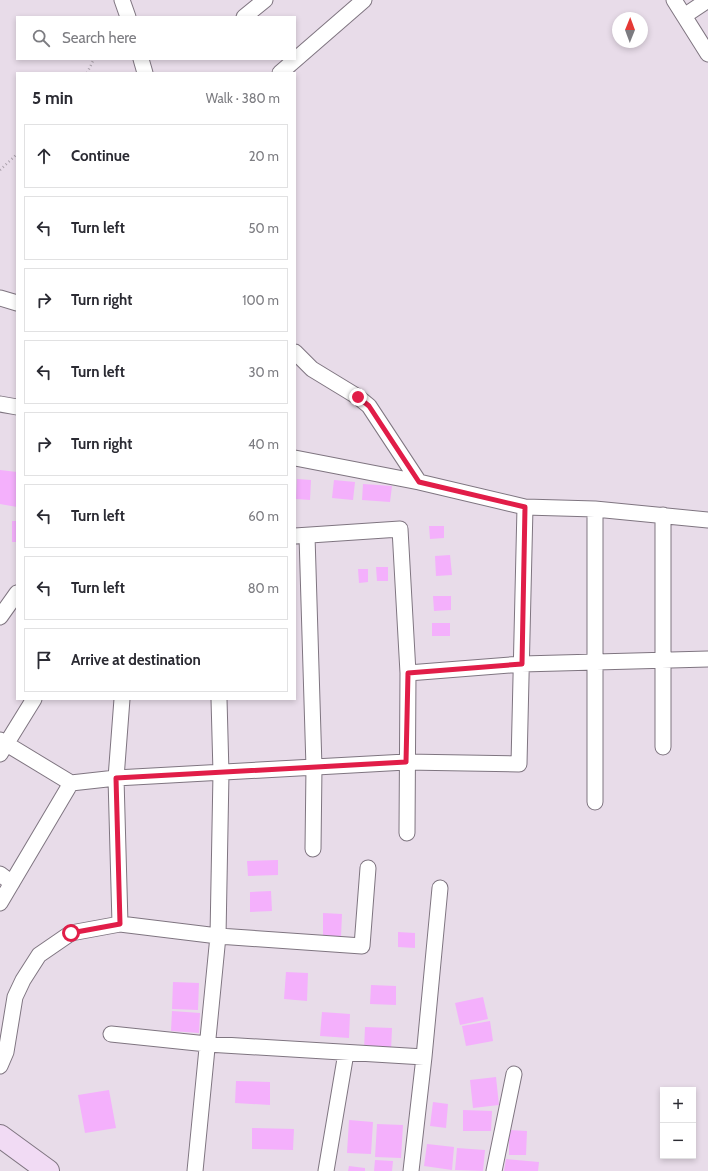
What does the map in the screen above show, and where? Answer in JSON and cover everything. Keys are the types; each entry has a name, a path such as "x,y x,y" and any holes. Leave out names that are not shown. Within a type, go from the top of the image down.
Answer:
{"street":[{"path":"122,0 128,16"},
{"path":"245,16 265,0"},
{"path":"296,59 364,0"},
{"path":"674,0 708,54"},
{"path":"684,16 708,0"},
{"path":"141,60 145,72"},
{"path":"281,72 295,60"},
{"path":"0,298 16,303"},
{"path":"296,353 312,369 358,397 369,406 419,482"},
{"path":"0,404 16,407"},
{"path":"296,458 419,482 525,507 595,509 708,520"},
{"path":"33,700 2,746 71,783 116,778 406,762 519,764 525,507"},
{"path":"595,509 595,802"},
{"path":"663,515 663,747"},
{"path":"312,849 314,767 301,536 400,530 408,673 406,833"},
{"path":"0,617 16,594"},
{"path":"408,673 522,664 708,659"},
{"path":"120,924 116,778 122,700"},
{"path":"195,1171 218,936 221,773 219,700"},
{"path":"0,903 6,878 71,783"},
{"path":"0,1066 6,1052 15,997 23,980 39,955 71,933 120,924 218,936 362,946 368,868"},
{"path":"411,1171 424,1057 440,888"},
{"path":"112,1034 207,1044 424,1057"},
{"path":"326,1171 346,1053"},
{"path":"494,1171 514,1074"},
{"path":"0,1136 48,1171"}],"path":[{"path":"88,72 94,60"},
{"path":"0,170 16,155"}],"building":[{"path":"0,470 16,472 16,507 0,504"},
{"path":"297,479 311,480 310,500 296,499"},
{"path":"334,480 355,482 353,500 332,498"},
{"path":"363,484 392,486 390,502 362,500"},
{"path":"12,521 16,521 16,542 12,542"},
{"path":"429,526 444,526 444,538 430,539"},
{"path":"450,555 452,575 436,576 435,556"},
{"path":"376,567 388,567 388,581 377,581"},
{"path":"358,569 368,569 368,582 359,583"},
{"path":"433,596 451,596 451,610 434,611"},
{"path":"432,623 450,623 450,636 432,636"},
{"path":"278,860 278,875 248,876 247,861"},
{"path":"271,891 272,911 250,912 250,892"},
{"path":"323,913 342,914 341,937 323,937"},
{"path":"398,932 415,933 415,948 398,947"},
{"path":"286,972 308,973 307,1001 284,999"},
{"path":"173,982 199,983 198,1010 172,1009"},
{"path":"371,985 396,986 396,1005 370,1004"},
{"path":"483,997 488,1019 460,1025 455,1003"},
{"path":"172,1011 200,1013 199,1033 171,1031"},
{"path":"322,1012 350,1014 349,1038 320,1036"},
{"path":"490,1021 493,1041 466,1046 462,1026"},
{"path":"365,1027 392,1028 391,1051 364,1050"},
{"path":"496,1077 499,1105 473,1108 470,1080"},
{"path":"236,1081 270,1082 270,1105 235,1103"},
{"path":"109,1090 116,1128 85,1133 78,1095"},
{"path":"433,1102 448,1104 446,1128 430,1126"},
{"path":"463,1110 492,1111 491,1131 463,1131"},
{"path":"349,1120 373,1122 371,1154 347,1153"},
{"path":"377,1124 403,1125 401,1158 375,1157"},
{"path":"252,1128 294,1129 293,1150 252,1149"},
{"path":"509,1130 527,1131 526,1155 509,1155"},
{"path":"427,1144 454,1147 452,1170 424,1166"},
{"path":"457,1148 485,1150 483,1171 455,1170"},
{"path":"506,1159 539,1162 538,1171 504,1171"},
{"path":"375,1160 393,1161 392,1171 374,1171"},
{"path":"349,1166 365,1168 365,1171 348,1171"}],"route":[{"path":"71,933 120,924 116,778 406,762 408,673 522,664 525,507 419,482 369,406 358,397"}]}
